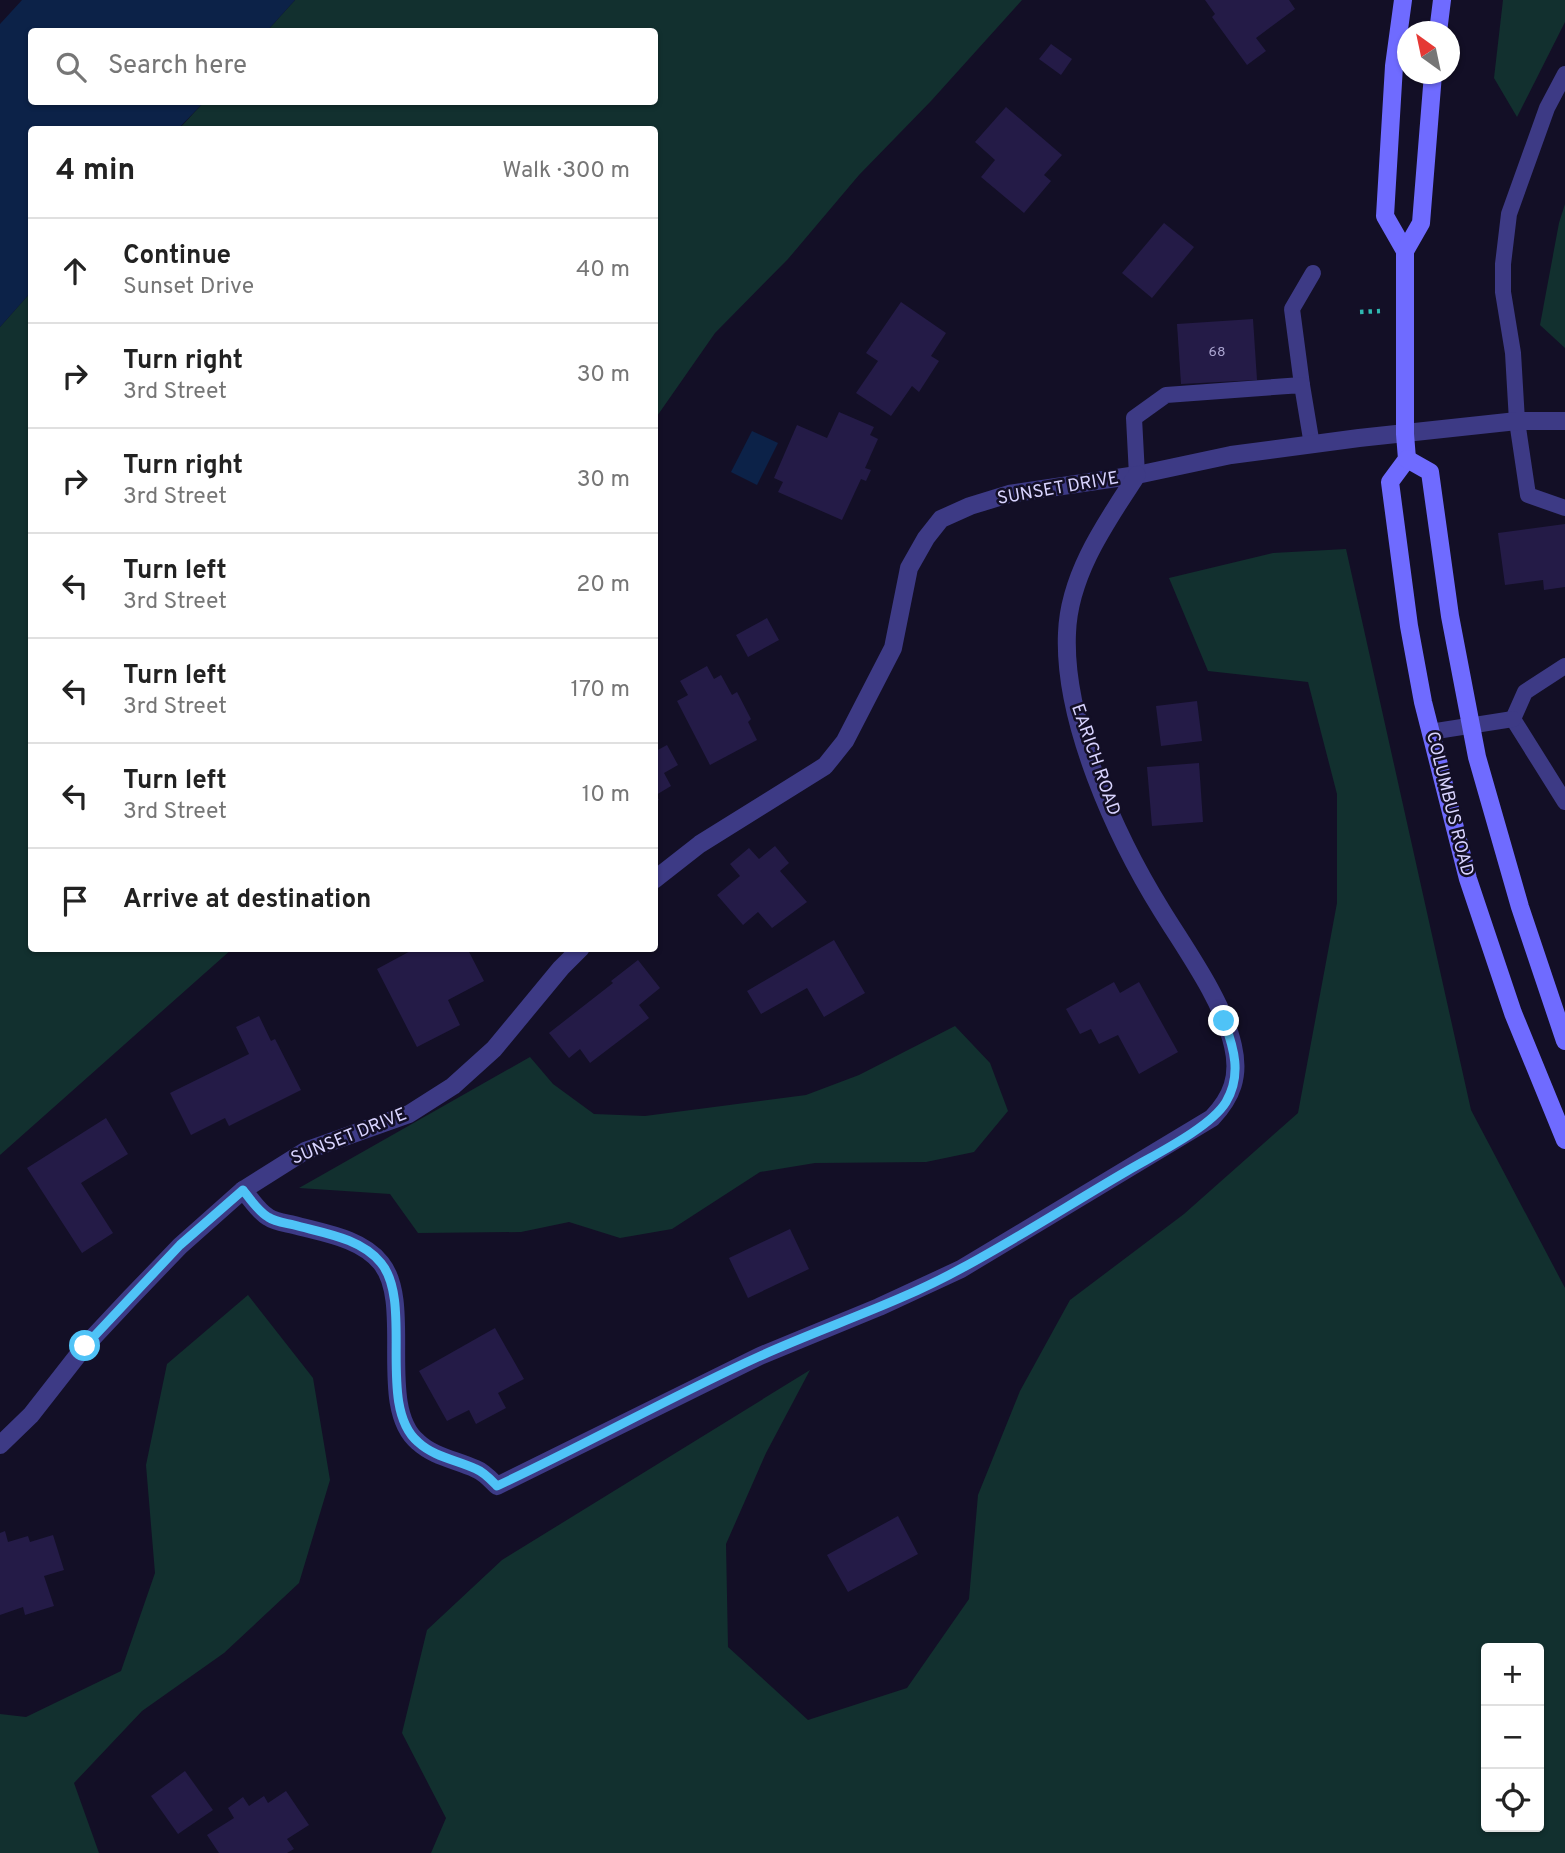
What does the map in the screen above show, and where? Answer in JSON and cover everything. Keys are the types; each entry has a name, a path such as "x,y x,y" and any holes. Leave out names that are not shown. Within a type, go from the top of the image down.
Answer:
{"main road":[{"path":"1403,0 1394,66 1385,216 1405,251 1407,459 1430,472 1450,616 1477,757 1520,907 1565,1041"},
{"path":"1439,21 1441,0"},
{"path":"1405,251 1421,223 1432,84"},
{"name":"COLUMBUS ROAD","path":"1407,459 1390,482 1409,626 1430,732 1468,879 1513,1013 1565,1140"}],"street":[{"name":"SUNSET DRIVE","path":"658,877 700,844 825,766 845,741 893,648 909,568 926,538 941,519 970,506 1009,495 1138,475 1231,455 1517,421 1565,421"},
{"name":"EARICH ROAD","path":"243,1190 270,1219 336,1236 362,1247 381,1262 393,1283 396,1306 395,1348 402,1419 417,1442 448,1460 479,1470 497,1486 760,1356 879,1307 961,1269 1212,1118 1225,1104 1233,1088 1237,1071 1233,1045 1201,974 1148,888 1121,835 1078,723 1067,659 1067,631 1075,592 1100,532 1138,475"},
{"name":"SUNSET DRIVE","path":"0,1445 31,1415 85,1346 180,1245 243,1190 305,1151 409,1114 453,1086 494,1049 577,952"}],"lane":[{"path":"1565,74 1547,108 1509,214 1503,264 1503,292 1513,353 1517,421 1528,495 1565,508"},
{"path":"1312,444 1292,309 1313,273"},
{"path":"1138,475 1135,418 1166,395 1302,386"},
{"path":"1513,719 1525,692 1565,666"},
{"path":"1430,732 1513,719"},
{"path":"1513,719 1565,802"}],"green space":[{"path":"295,0 1022,0 931,101 859,175 788,259 715,333 658,415 658,126 182,126 201,105 658,105 658,28 270,28"},
{"path":"1503,0 1565,0 1565,22 1517,117 1494,78"},
{"path":"1565,204 1565,348 1540,325"},
{"path":"28,295 28,952 229,952 0,1155 0,327"},
{"path":"1346,549 1471,1110 1565,1288 1565,1853 431,1853 446,1818 402,1733 427,1630 502,1560 810,1370 766,1453 726,1544 728,1647 808,1720 907,1688 969,1599 978,1495 1020,1391 1070,1300 1184,1214 1298,1113 1337,903 1337,794 1308,682 1208,671 1169,578 1273,553"},
{"path":"955,1026 990,1063 1008,1111 974,1152 926,1162 815,1163 760,1172 672,1229 620,1238 569,1222 521,1232 418,1233 390,1194 299,1188 530,1057 553,1084 594,1114 645,1116 806,1095 859,1075"},
{"path":"248,1295 313,1378 330,1480 299,1583 224,1653 142,1711 74,1783 99,1853 0,1853 0,1714 26,1717 121,1671 155,1573 146,1465 167,1364"}],"water":[{"path":"22,0 295,0 270,28 28,28 28,105 201,105 181,126 28,126 28,295 0,327 0,24"},
{"path":"752,431 778,443 757,485 731,472"}],"building":[{"path":"1205,0 1289,0 1295,9 1256,38 1266,51 1247,65 1212,17 1215,14"},
{"path":"1051,44 1072,59 1061,75 1039,59"},
{"path":"1006,107 1062,155 1044,175 1051,181 1024,213 981,177 995,160 975,142"},
{"path":"1164,223 1194,247 1152,298 1122,273"},
{"path":"901,302 946,333 931,356 939,361 919,392 912,386 891,416 856,393 878,361 866,353"},
{"path":"1253,319 1257,380 1181,384 1177,324"},
{"path":"839,412 874,427 870,435 878,439 865,468 871,470 866,481 861,479 842,520 778,492 783,482 774,478 797,425 827,438"},
{"path":"1565,524 1565,587 1544,590 1543,580 1505,585 1498,533"},
{"path":"767,618 779,640 748,657 736,635"},
{"path":"707,666 714,679 721,675 732,695 737,692 751,719 748,722 757,740 710,765 677,701 688,695 680,681"},
{"path":"1197,701 1202,741 1161,746 1156,706"},
{"path":"667,745 678,765 664,773 671,786 658,794 658,750"},
{"path":"1199,763 1203,822 1152,826 1147,767"},
{"path":"775,846 789,863 780,871 807,902 772,928 758,912 743,925 717,895 740,876 730,864 749,848 759,859"},
{"path":"834,940 865,993 824,1017 807,988 761,1014 747,991"},
{"path":"409,952 469,952 484,981 448,1000 460,1025 417,1047 377,969"},
{"path":"638,960 660,988 639,1005 649,1018 590,1063 580,1049 569,1058 549,1033"},
{"path":"1114,982 1120,993 1139,982 1178,1052 1139,1074 1118,1035 1099,1044 1091,1029 1080,1034 1066,1009"},
{"path":"259,1016 271,1041 275,1039 301,1090 229,1126 225,1118 191,1135 170,1093 249,1054 236,1027"},
{"path":"106,1118 128,1154 81,1183 113,1233 82,1253 27,1168"},
{"path":"790,1229 809,1269 748,1298 729,1258"},
{"path":"495,1328 524,1379 498,1393 506,1408 476,1424 469,1410 447,1421 419,1371"},
{"path":"898,1516 918,1554 848,1592 827,1555"},
{"path":"5,1531 8,1542 28,1536 30,1542 53,1535 64,1570 44,1576 54,1606 25,1615 23,1607 0,1615 0,1533"},
{"path":"185,1771 213,1810 178,1834 151,1796"},
{"path":"286,1791 309,1825 287,1839 294,1849 287,1853 219,1853 207,1835 234,1818 228,1808 243,1797 249,1806 264,1796 268,1803"}],"route":[{"path":"85,1346 180,1245 243,1190 270,1219 336,1236 362,1247 381,1262 393,1283 396,1306 395,1348 402,1419 417,1442 448,1460 479,1470 497,1486 613,1426 760,1356 879,1307 961,1269 1169,1146 1212,1118 1225,1104 1233,1088 1237,1071 1233,1045 1224,1021"}]}
